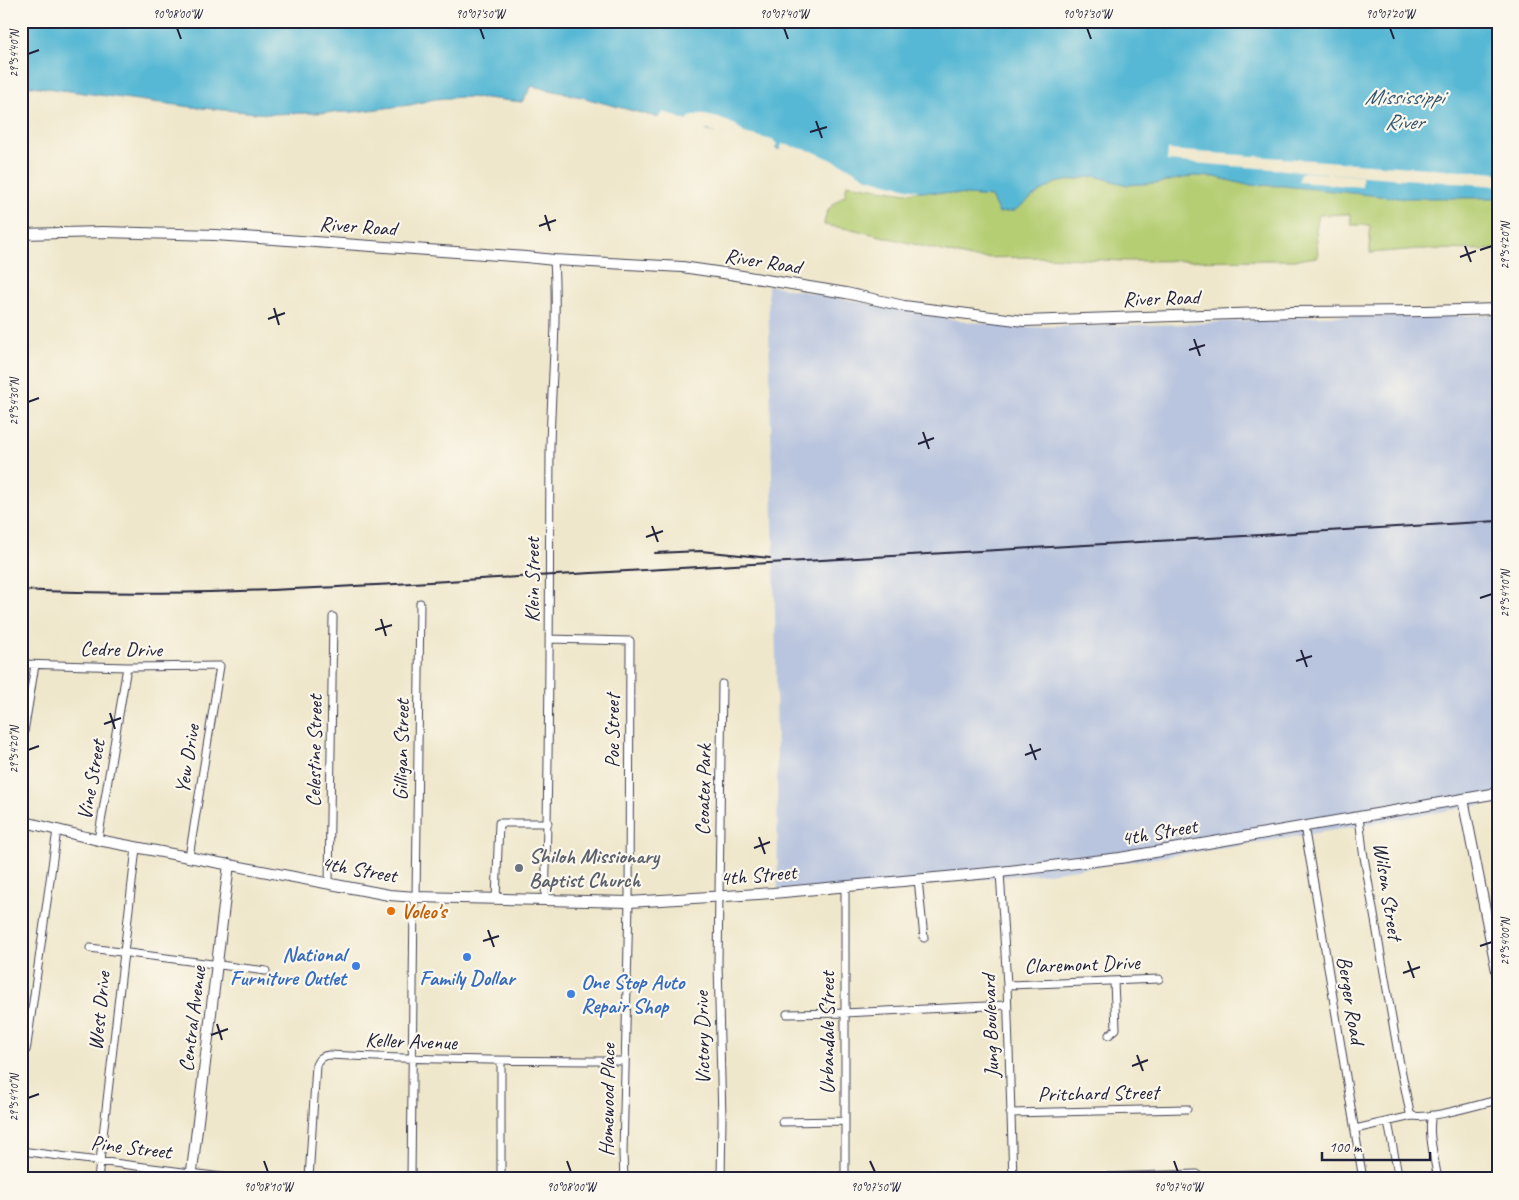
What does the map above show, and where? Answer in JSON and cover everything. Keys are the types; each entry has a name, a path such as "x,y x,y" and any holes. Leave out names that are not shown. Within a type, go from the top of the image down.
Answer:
{"main road":[{"name":"River Road","path":"21,234 103,232 216,235 682,268 846,293 904,306 1024,321 1293,312 1426,312 1498,309"},
{"name":"4th Street","path":"21,821 136,848 389,895 496,900 629,902 719,897 918,880 1120,858 1498,793"},
{"path":"1463,799 1498,976"},
{"name":"Central Avenue","path":"191,1176 229,864"}],"street":[{"name":"Klein Street","path":"546,901 550,639 550,448 556,289 554,260"},
{"name":"Gilligan Street","path":"410,1179 420,603"},
{"name":"Celestine Street","path":"329,884 333,617"},
{"name":"Poe Street","path":"550,639 630,641 629,902"},
{"name":"Cedre Drive","path":"21,664 127,667 220,666"},
{"path":"21,750 35,665"},
{"name":"Yew Drive","path":"189,858 220,666"},
{"name":"Vine Street","path":"98,840 127,667"},
{"name":"Ceoatex Park","path":"719,897 722,684"},
{"name":"Wilson Street","path":"1359,817 1363,851 1399,1059 1412,1116"},
{"path":"496,900 499,823 548,823"},
{"name":"Berger Road","path":"1304,826 1363,1179"},
{"path":"22,1052 26,1050 28,1045 57,830"},
{"name":"West Drive","path":"98,1179 136,848"},
{"name":"Jung Boulevard","path":"1000,872 1007,985 1013,1179"},
{"path":"918,880 924,938"},
{"name":"Urbandale Street","path":"844,886 845,1179"},
{"name":"Victory Drive","path":"719,897 721,1179"},
{"name":"Homewood Place","path":"624,1179 624,1061 629,902"},
{"path":"90,948 266,971"},
{"name":"Claremont Drive","path":"1007,985 1159,979"},
{"path":"1109,1035 1116,1029 1114,981"},
{"path":"787,1014 1007,1005"},
{"name":"Keller Avenue","path":"309,1179 316,1065 323,1056 412,1060 624,1061"},
{"path":"500,1179 501,1061"},
{"path":"1355,1130 1412,1116 1432,1115 1498,1100"},
{"name":"Pritchard Street","path":"1010,1113 1187,1109"},
{"path":"1432,1115 1430,1122 1438,1179"},
{"path":"782,1122 844,1121"},
{"path":"1388,1122 1399,1179"},
{"name":"Pine Street","path":"21,1151 100,1161 191,1176 237,1179"},
{"path":"1036,1179 1197,1174"}],"shaded area":[{"path":"768,285 968,322 1027,327 1190,324 1319,316 1498,315 1498,802 1245,845 1041,874 778,895 776,664"}],"green space":[{"path":"1046,167 1498,190 1498,250 1419,249 1370,253 1370,225 1351,225 1350,214 1319,215 1316,229 1318,257 1294,260 1124,261 1044,257 971,258 856,230 824,225 828,211 833,204 845,195 847,184 906,193"}],"water":[{"name":"Mississippi River","path":"21,21 1498,21 1498,198 1399,198 1284,186 1247,185 1215,177 1194,176 1158,183 1127,185 1095,176 1055,183 1014,211 999,213 991,197 880,188 821,159 532,86 522,102 462,97 435,99 410,105 353,112 268,114 191,107 31,86 21,83"}],"pier":[{"path":"664,112 687,121 690,117 699,114 719,118 736,125 744,133 772,140 777,144 774,151 728,139 708,130 701,132 656,120"},
{"path":"782,144 812,151 865,177 920,191 908,192 875,188 843,176 820,162 779,152"},
{"path":"1168,150 1498,173 1498,186 1167,161"},
{"path":"1300,173 1362,176 1362,187 1299,182"}],"railway":[{"path":"21,590 155,593 355,586 1498,521"},
{"path":"655,553 701,551 770,558"}],"place":[{"name":"Shiloh Missionary Baptist Church","path":"519,868"},
{"name":"Voleo's","path":"391,911"},
{"name":"Family Dollar","path":"467,957"},
{"name":"National Furniture Outlet","path":"356,966"},
{"name":"One Stop Auto Repair Shop","path":"571,994"}]}
